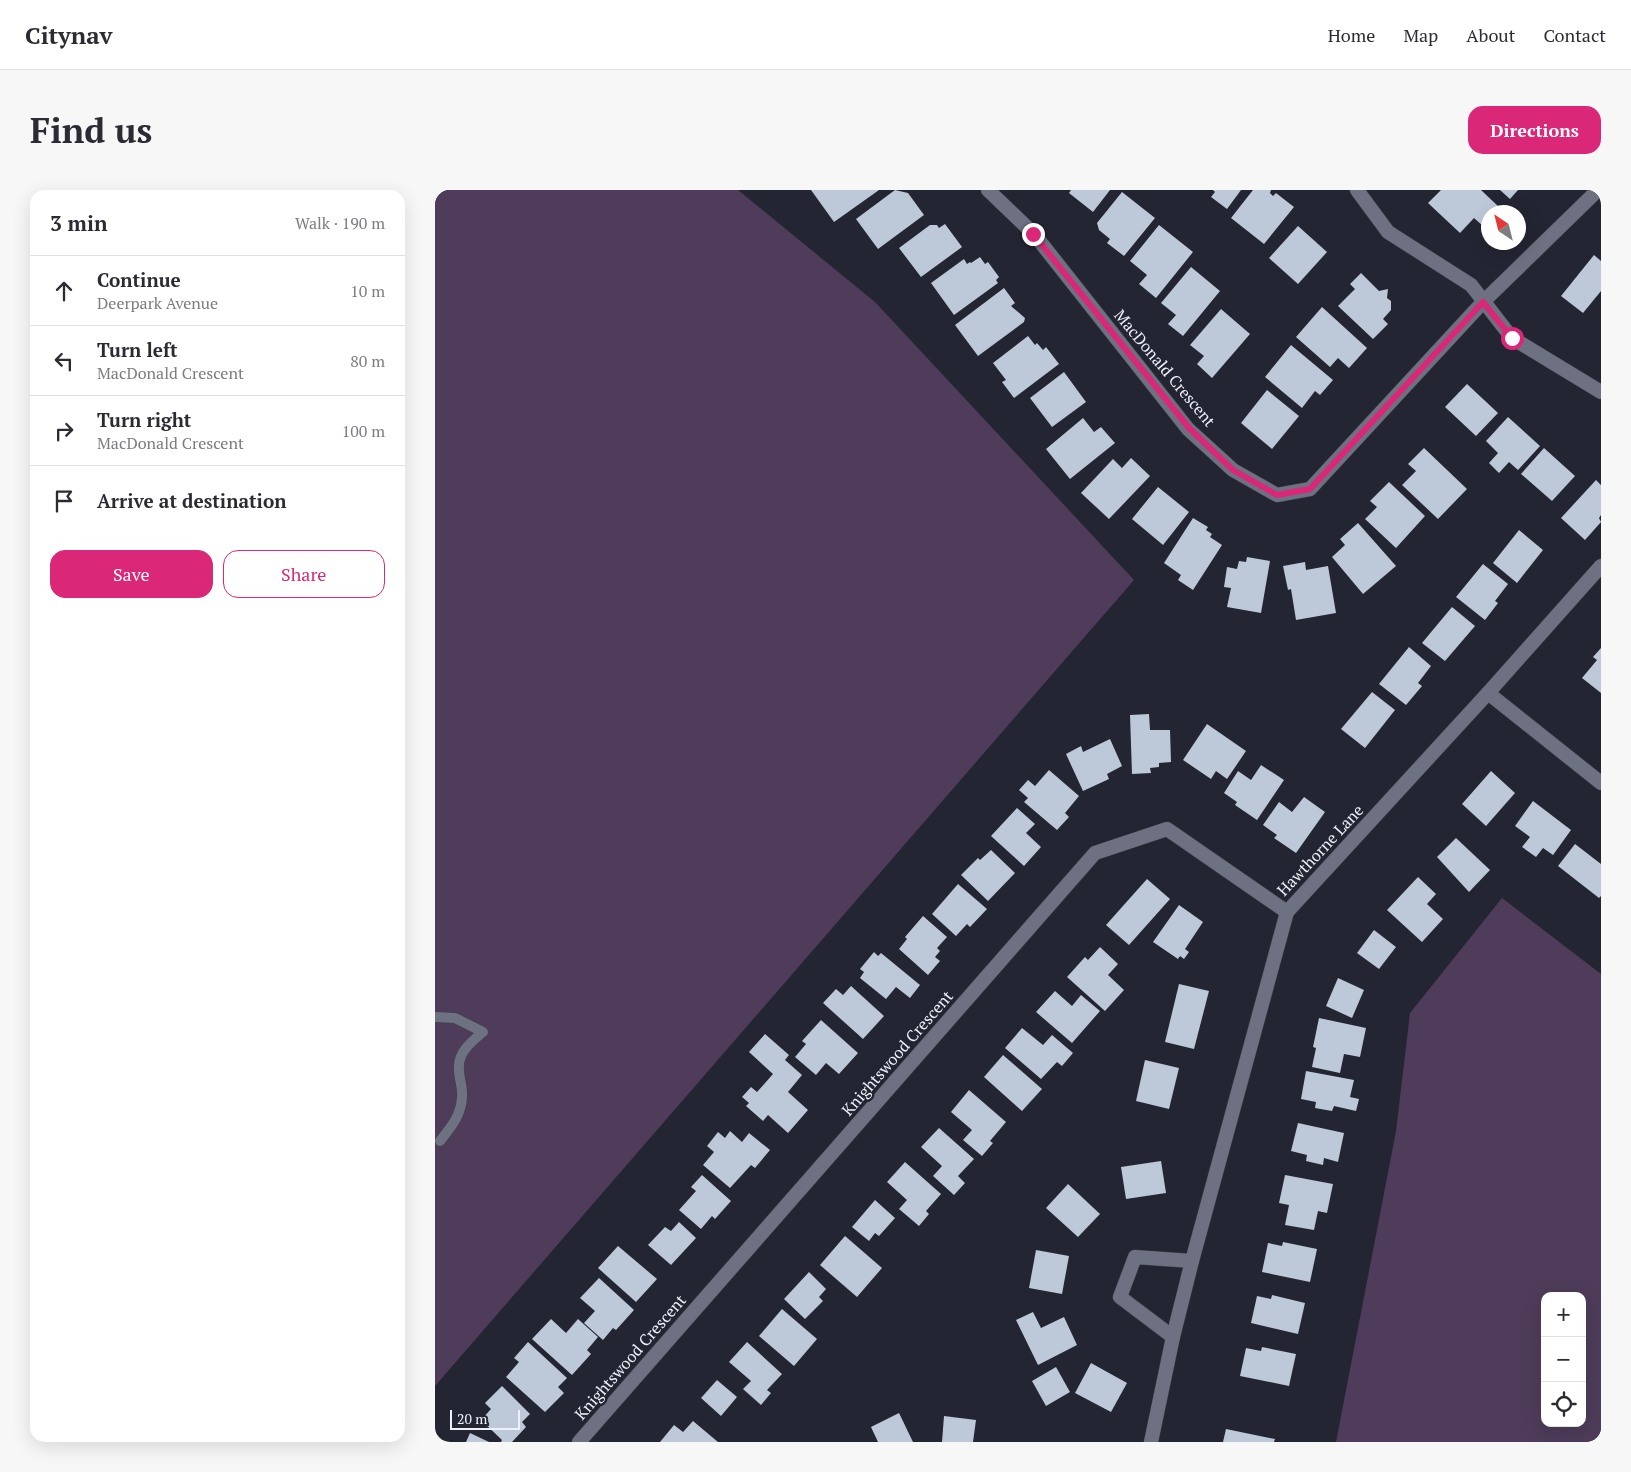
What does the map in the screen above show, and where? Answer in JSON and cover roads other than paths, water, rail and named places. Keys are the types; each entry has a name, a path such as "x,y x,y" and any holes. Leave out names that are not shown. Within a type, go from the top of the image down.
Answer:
{"street":[{"name":"MacDonald Crescent","path":"988,190 1033,234 1189,428 1233,470 1277,495 1310,489 1483,302 1598,190"},
{"path":"1357,190 1388,232 1471,285 1512,338 1601,392"},
{"name":"Hawthorne Lane","path":"1151,1442 1173,1338 1192,1261 1287,912 1601,566"},
{"path":"1488,692 1601,783"},
{"name":"Knightswood Crescent","path":"579,1442 1095,853 1167,829 1287,912"},
{"path":"1173,1338 1120,1297 1135,1258 1192,1261"}],"lane":[{"path":"436,1017 455,1018 483,1032 465,1049 460,1058 459,1070 463,1088 461,1106 454,1124 440,1141"}]}
